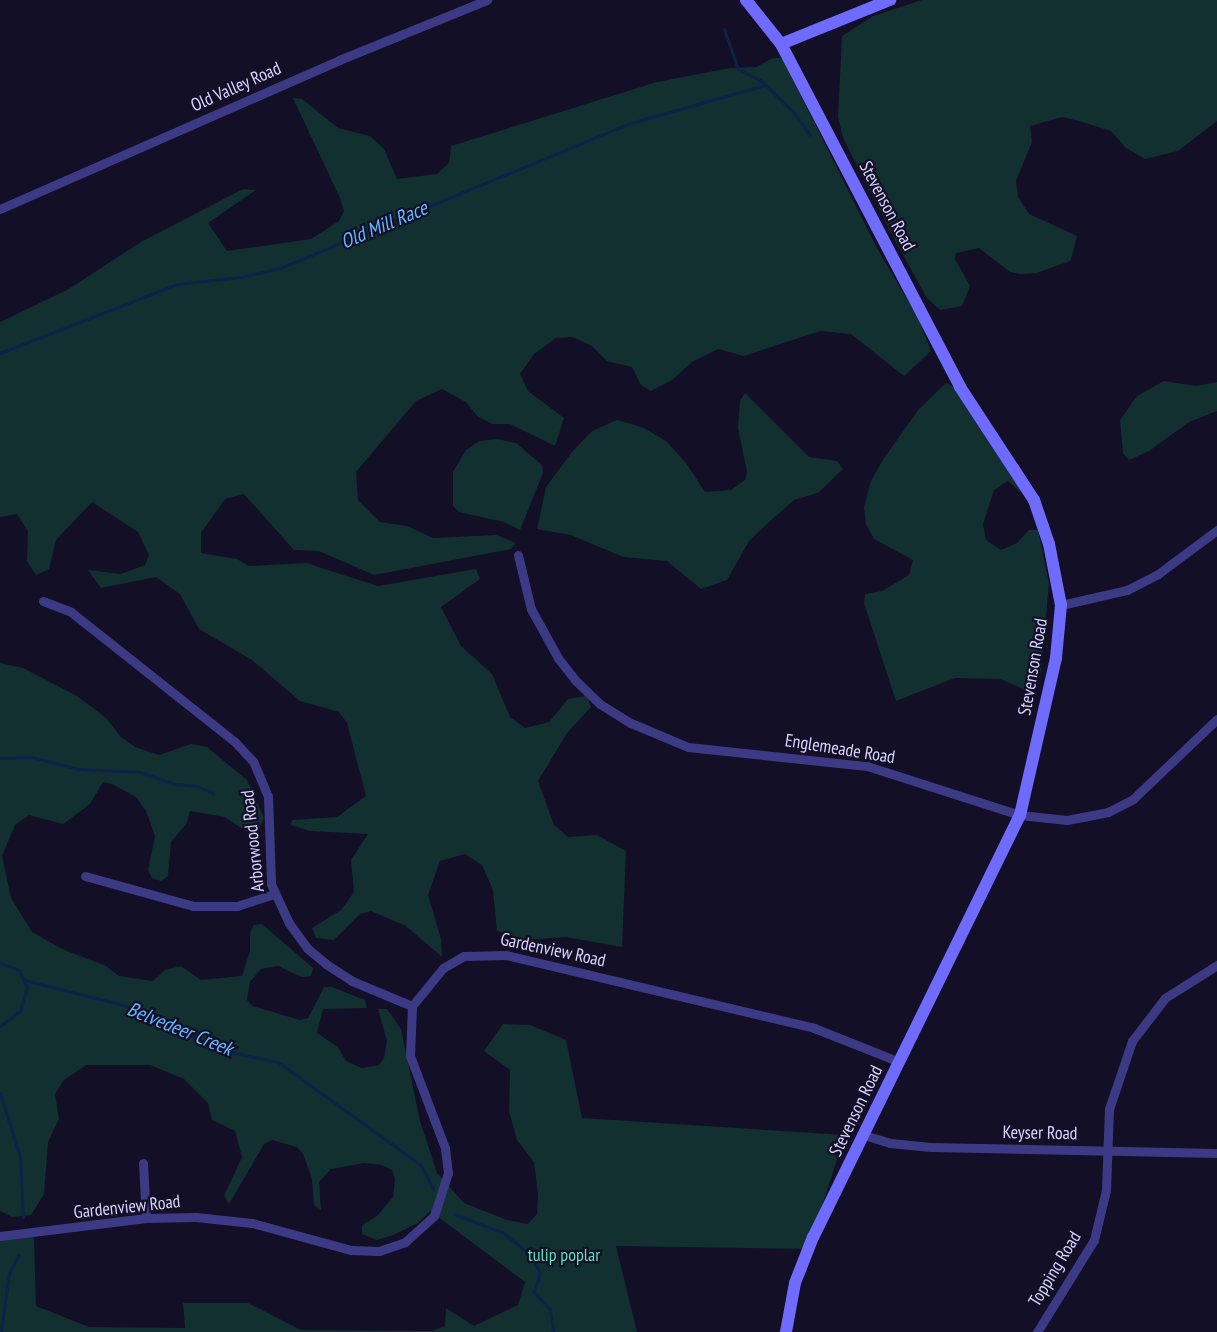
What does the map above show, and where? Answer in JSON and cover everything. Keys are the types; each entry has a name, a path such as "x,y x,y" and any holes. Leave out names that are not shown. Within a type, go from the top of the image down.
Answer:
{"street":[{"name":"Old Valley Road","path":"0,209 339,60 487,0"},
{"name":"Stevenson Road","path":"746,0 781,44 960,387 1035,500 1053,561 1061,605 1056,658 1020,815 800,1266 786,1332"},
{"path":"781,44 890,0"},
{"path":"1061,605 1127,590 1166,569 1217,530"},
{"name":"Englemeade Road","path":"518,555 531,609 558,658 600,704 631,723 688,747 833,761 892,772 1020,815 1082,819 1120,806 1145,790 1217,719"},
{"name":"Arborwood Road","path":"43,601 70,612 235,742 253,761 268,796 273,894 301,939 326,964 352,981 412,1006"},
{"path":"85,876 193,906 237,906 273,894"},
{"name":"Gardenview Road","path":"0,1236 146,1218 196,1217 252,1223 351,1250 392,1249 417,1234 435,1216 448,1173 445,1148 410,1056 412,1006 432,980 453,960 490,953 814,1028 900,1062"},
{"name":"Topping Road","path":"1037,1332 1094,1240 1106,1190 1113,1087 1132,1041 1165,998 1217,965"},
{"name":"Keyser Road","path":"864,1135 890,1143 931,1147 1217,1153"},
{"path":"143,1162 146,1218"}],"green space":[{"path":"922,0 1217,0 1217,121 1178,151 1145,159 1126,148 1111,131 1079,121 1062,117 1030,126 1032,142 1016,181 1018,197 1029,214 1077,236 1070,261 1037,273 1020,274 1010,272 979,248 956,253 955,259 970,286 962,306 940,310 927,298 897,244 843,138 838,117 842,36 873,16"},
{"path":"773,58 782,58 877,248 918,318 931,351 904,376 851,334 820,331 744,356 718,349 692,362 672,380 651,391 641,385 632,367 607,361 592,346 573,337 556,338 534,354 520,374 528,391 564,418 555,446 510,424 492,424 477,416 466,402 442,389 416,401 356,472 358,500 380,522 407,526 433,538 496,535 516,543 511,549 374,575 319,551 294,550 244,494 225,499 201,533 201,553 237,559 249,566 306,563 378,586 476,569 480,579 441,607 461,646 492,674 510,717 525,728 549,722 568,699 587,696 591,707 567,733 538,781 554,825 568,837 597,835 626,851 622,947 566,937 524,940 497,931 493,890 482,865 465,854 440,861 428,895 441,939 442,957 406,926 371,911 360,914 334,940 316,938 312,928 341,910 354,892 351,860 368,834 310,831 291,825 292,820 337,817 366,796 347,723 339,712 300,701 252,660 199,629 180,594 156,577 101,588 88,570 121,574 145,565 149,555 138,532 92,502 56,540 49,569 36,575 27,561 28,531 17,514 0,517 0,322 67,290 141,242 243,189 256,190 208,223 227,251 311,239 339,221 344,211 340,198 293,98 302,99 338,128 370,136 384,149 397,179 437,174 449,163 451,146 657,82 730,68 756,67"},
{"path":"1164,381 1196,386 1217,382 1217,411 1189,422 1149,451 1129,460 1123,453 1120,420 1137,396"},
{"path":"946,383 954,387 1024,495 1008,481 994,490 983,524 986,540 1001,550 1017,543 1029,530 1038,530 1049,583 1041,672 1033,687 1026,690 1000,679 955,678 896,701 864,603 865,594 882,591 909,575 913,560 874,539 866,524 864,507 871,481 884,458 919,409"},
{"path":"745,393 809,457 837,461 843,469 818,493 794,500 749,541 727,580 701,589 667,561 623,557 571,535 537,529 546,487 572,452 592,431 617,420 642,427 666,441 686,463 705,492 731,490 745,480 747,472 738,428 740,401"},
{"path":"498,439 516,443 542,465 543,473 520,530 504,522 459,512 453,506 453,472 466,450 480,441"},
{"name":"tulip poplar","path":"0,663 23,668 77,696 106,718 121,737 135,747 159,755 191,744 207,747 247,780 264,818 257,833 247,832 225,817 190,811 187,823 171,842 168,876 161,881 152,878 148,870 155,836 146,811 136,797 112,784 103,782 90,804 63,824 29,815 15,825 2,856 11,898 32,932 62,949 106,966 119,976 153,981 165,970 181,966 201,980 242,976 250,951 250,933 254,925 262,924 313,968 311,976 302,977 278,966 261,969 250,982 247,1000 252,1006 300,1020 308,1018 324,987 332,987 365,1000 367,1008 323,1009 317,1033 338,1047 346,1061 362,1068 379,1065 384,1058 387,1041 378,1009 387,1009 401,1029 420,1121 437,1173 464,1203 507,1220 528,1224 537,1214 538,1194 534,1162 517,1140 509,1111 510,1070 484,1051 503,1024 530,1025 566,1040 582,1118 845,1135 808,1249 616,1246 637,1332 0,1332 0,1236 34,1237 36,1306 89,1327 185,1328 183,1303 248,1303 301,1330 432,1331 445,1326 446,1308 474,1326 518,1305 525,1282 430,1211 418,1223 393,1235 377,1240 362,1234 362,1225 377,1216 393,1197 395,1179 392,1170 382,1165 364,1163 331,1169 319,1182 321,1210 314,1205 312,1179 303,1154 297,1147 272,1140 264,1144 229,1204 224,1196 242,1157 235,1131 212,1120 208,1103 184,1079 150,1065 86,1065 64,1080 55,1094 59,1119 48,1142 44,1194 31,1215 12,1217 0,1211"}],"waterway":[{"name":"Old Mill Race","path":"724,29 738,69 760,80 794,113 810,135"},
{"name":"Old Mill Race","path":"0,353 177,284 241,277 280,268 627,124 765,85"},
{"path":"0,758 32,757 78,769 140,772 175,784 197,786 213,793"},
{"path":"0,963 19,970 27,987 20,1011 0,1026"},
{"name":"Belvedeer Creek","path":"24,980 131,1007 221,1050 278,1062 421,1165 433,1190"},
{"path":"0,1093 20,1157 23,1217"},
{"name":"Belvedeer Creek","path":"456,1215 504,1233 531,1256 540,1273 534,1292 550,1310 553,1332"},
{"path":"1,1332 9,1273 19,1254"}]}
